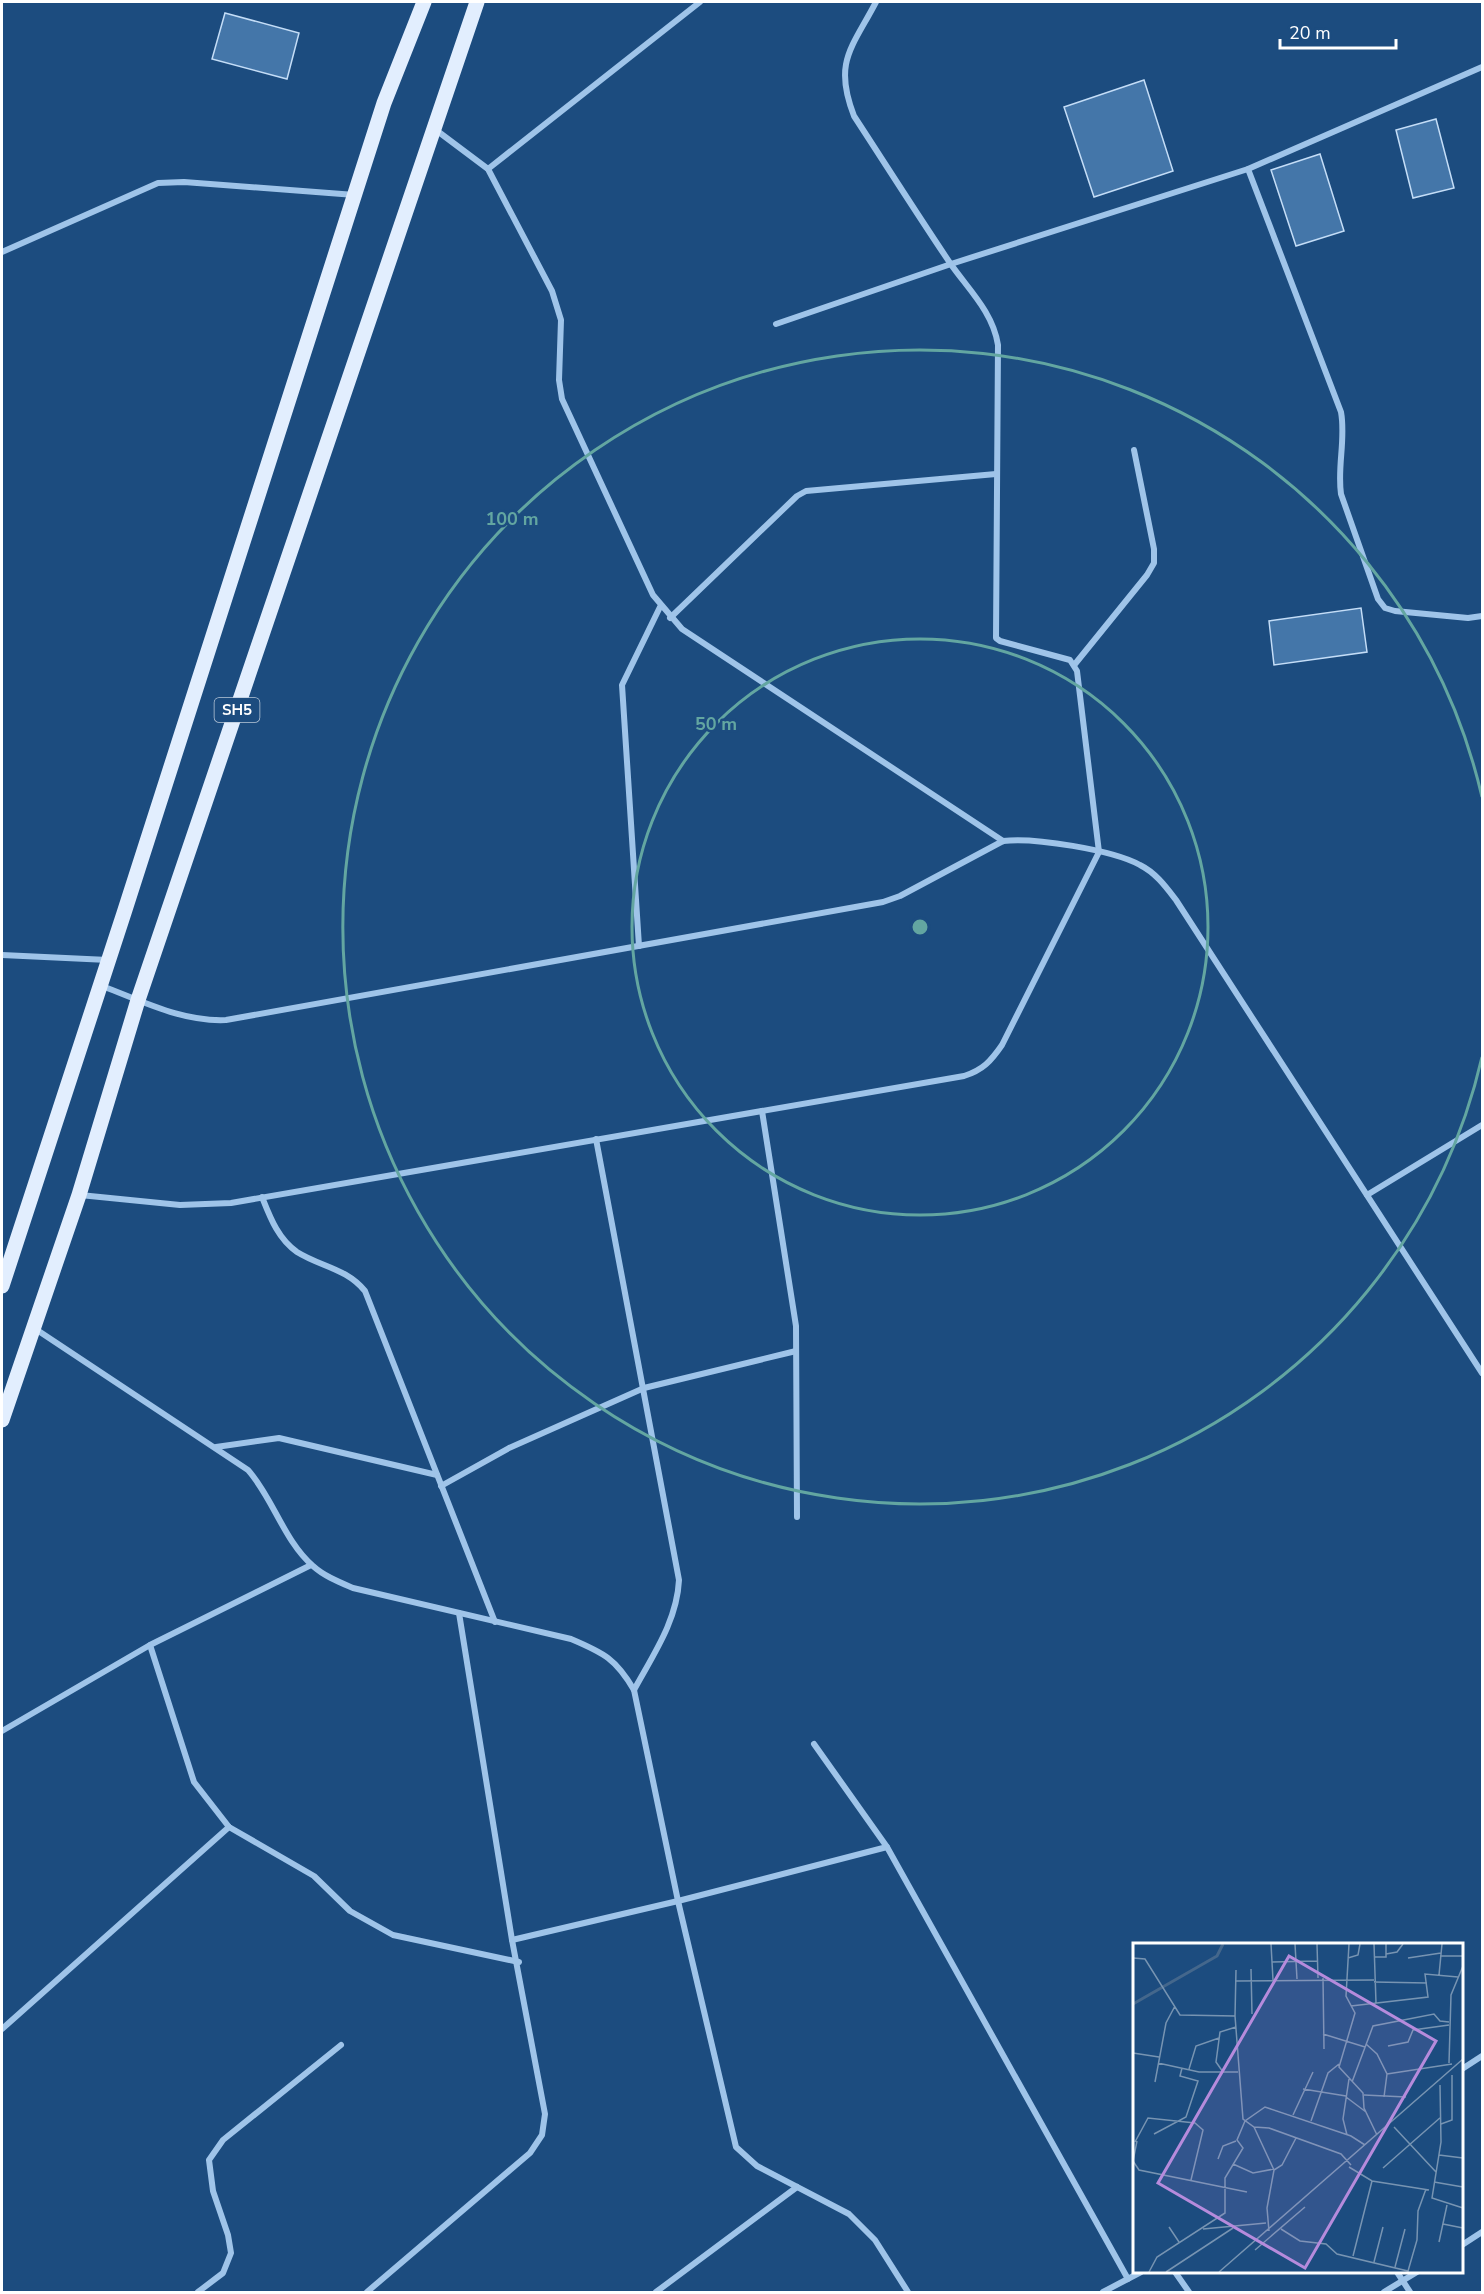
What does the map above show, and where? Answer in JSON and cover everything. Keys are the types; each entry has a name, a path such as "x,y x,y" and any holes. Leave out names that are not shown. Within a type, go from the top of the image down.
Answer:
{"main road":[{"name":"SH5","path":"2,1286 101,986 388,91 424,2"},
{"name":"SH5","path":"2,1420 79,1195 138,1000 477,2"}],"street":[{"path":"488,169 700,2"},
{"path":"876,2 843,68 844,92 854,116 951,264 989,316 996,330 998,345 996,638 1065,658 1075,664"},
{"path":"776,324 951,264 1248,169 1482,67"},
{"path":"434,128 488,169 558,305 561,320 559,380 562,399 653,596 660,606 682,629 1003,841"},
{"path":"1248,169 1341,412 1341,494 1378,599 1385,608 1395,611 1468,618 1482,615"},
{"path":"2,252 158,183 178,182 355,195"},
{"path":"79,1195 205,1206 964,1076 980,1071 991,1061 1002,1045 1099,852 1075,664 1147,575 1154,563 1154,549 1134,450"},
{"path":"670,618 797,496 806,491 996,474"},
{"path":"639,946 622,685 660,606"},
{"path":"101,986 185,1018 204,1021 226,1020 883,902 900,896 1003,841 1021,839 1122,857 1142,865 1161,880 1482,1373"},
{"path":"2,955 109,960"},
{"path":"762,1111 796,1326 796,1517"},
{"path":"1367,1195 1481,1127"},
{"path":"596,1139 679,1580 678,1603 671,1621 634,1690"},
{"path":"262,1197 274,1225 297,1251 342,1271 355,1279 365,1292 495,1622"},
{"path":"34,1328 248,1470 261,1484 295,1544 311,1564 328,1577 353,1588 571,1639 599,1651 621,1667 634,1690 678,1901 736,2147 757,2166 849,2214 862,2225 908,2292"},
{"path":"441,1486 509,1448 644,1388 796,1352"},
{"path":"216,1447 279,1438 437,1475"},
{"path":"2,1731 150,1646 311,1564"},
{"path":"367,2292 530,2153 542,2135 545,2114 519,1962 512,1940 459,1613"},
{"path":"150,1646 195,1782 229,1827 314,1876 350,1911 393,1935 519,1962"},
{"path":"814,1744 886,1847 1128,2279"},
{"path":"2,2029 229,1827"},
{"path":"512,1940 678,1901 886,1847"},
{"path":"198,2292 223,2273 231,2253 228,2235 213,2191 209,2160 223,2140 341,2045"},
{"path":"1463,2068 1482,2056"},
{"path":"656,2292 797,2187"},
{"path":"1463,2244 1482,2232"},
{"path":"1103,2292 1138,2273"},
{"path":"1176,2273 1189,2292"},
{"path":"1398,2273 1410,2292"},
{"path":"1384,2292 1414,2273"}],"building":[{"path":"225,13 299,33 287,79 212,59"},
{"path":"1144,80 1173,171 1094,197 1064,107"},
{"path":"1436,119 1454,188 1413,198 1396,130"},
{"path":"1320,154 1344,231 1296,246 1271,170"},
{"path":"1361,608 1367,652 1274,665 1269,621"}]}
